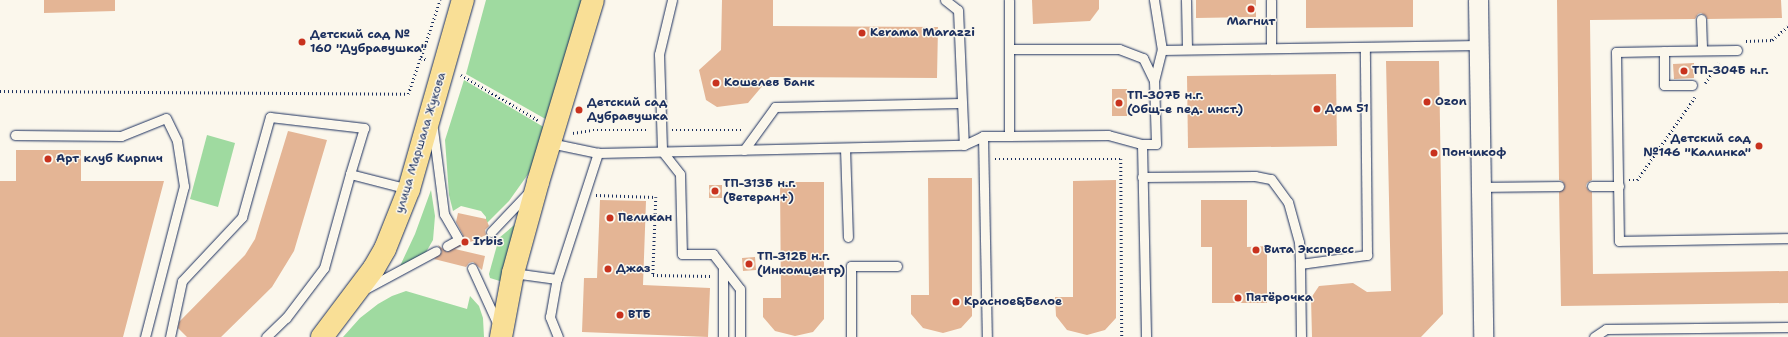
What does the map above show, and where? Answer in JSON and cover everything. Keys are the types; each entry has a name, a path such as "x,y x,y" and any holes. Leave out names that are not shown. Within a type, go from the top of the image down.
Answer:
{"main road":[{"name":"улица Маршала Жукова","path":"322,337 374,268 385,249 409,189 463,0"},
{"path":"501,334 513,273 538,182 593,0"}],"street":[{"path":"1478,0 1483,337"}],"lane":[{"path":"672,0 659,54 661,130 662,151 680,174 682,254 713,254 740,289 740,337"},
{"path":"945,0 958,10 964,146"},
{"path":"1009,0 1009,136"},
{"path":"552,135 598,153 964,146 983,136 1108,135 1142,144 1156,144 1154,81 1162,50 1154,0"},
{"path":"1186,0 1187,49"},
{"path":"1271,0 1271,47"},
{"path":"1701,19 1702,50"},
{"path":"1162,50 1271,47 1478,45"},
{"path":"1300,264 1367,255 1364,47"},
{"path":"1010,49 1119,49 1143,58 1154,81"},
{"path":"1732,50 1616,52 1619,241 1788,238"},
{"path":"1664,51 1664,85 1692,85"},
{"path":"744,150 775,107 961,103"},
{"path":"431,114 444,214 458,239 447,246"},
{"path":"170,337 182,281 242,216 270,117 364,128 324,268 286,318 266,337"},
{"path":"15,135 121,136 166,118 177,141 184,186 145,337"},
{"path":"983,136 987,337"},
{"path":"1142,144 1146,337"},
{"path":"845,148 848,237"},
{"path":"558,337 550,317 557,278 598,153"},
{"path":"350,174 409,189"},
{"path":"1142,177 1255,176 1270,179 1288,202 1299,242 1301,337"},
{"path":"491,232 538,182"},
{"path":"1592,186 1618,183"},
{"path":"1481,187 1559,186"},
{"path":"354,294 436,251"},
{"path":"851,337 850,266 897,266"},
{"path":"472,268 501,334"},
{"path":"723,268 723,337"},
{"path":"513,273 557,278"},
{"path":"1594,337 1606,329 1788,327"}],"path":[{"path":"0,91 408,94 440,0"},
{"path":"1701,89 1732,50 1734,41 1772,40 1788,26"},
{"path":"421,57 465,77 552,135 593,130 758,130"},
{"path":"1618,183 1637,180 1696,96"},
{"path":"675,130 680,151"},
{"path":"983,159 1121,159 1122,337"},
{"path":"585,195 656,197 653,275 715,276"}],"green space":[{"path":"486,0 583,0 549,121 466,74"},
{"path":"464,80 547,129 536,163 509,201 486,224 486,217 481,211 461,206 453,211 449,195 445,140"},
{"path":"207,135 235,143 218,207 190,199"},
{"path":"431,190 435,216 433,240 425,254 400,266 415,234"},
{"path":"519,221 503,282 490,278 489,274 499,238"},
{"path":"406,291 467,309 470,296 479,306 483,318 484,337 343,337 360,318 378,304 392,296"}],"building":[{"path":"44,0 115,0 115,11 44,13"},
{"path":"722,0 773,0 773,26 938,27 937,78 770,77 748,103 717,107 706,100 699,70 721,50"},
{"path":"1032,0 1099,0 1099,9 1090,21 1033,24"},
{"path":"1196,0 1256,0 1256,17 1196,18"},
{"path":"1306,0 1413,0 1413,27 1306,28"},
{"path":"1557,0 1781,0 1782,18 1707,19 1706,16 1701,13 1698,14 1695,19 1590,20 1592,180 1587,183 1586,186 1589,191 1592,192 1593,274 1788,271 1788,303 1561,306 1559,192 1564,189 1565,186 1562,181 1559,180"},
{"path":"1386,61 1439,61 1443,314 1421,337 1312,337 1311,298 1319,286 1353,283 1367,292 1391,291"},
{"name":"ТП-304Б н.г.","path":"1694,63 1694,78 1674,79 1673,64"},
{"path":"1336,74 1337,146 1188,148 1187,76"},
{"name":"ТП-307Б н.г. (Общ-е пед. инст.)","path":"1112,89 1127,89 1127,116 1112,116"},
{"path":"288,131 327,140 294,251 272,287 221,337 187,337 178,328 179,322 245,255 255,239"},
{"path":"16,150 81,150 81,181 164,181 123,337 0,337 0,181 16,181"},
{"path":"928,178 972,178 972,316 961,328 943,333 923,328 911,314 911,295 929,295"},
{"path":"1116,180 1116,318 1105,330 1087,335 1067,330 1056,316 1055,297 1073,297 1073,181"},
{"path":"780,182 824,182 824,319 813,332 795,336 775,331 763,317 763,298 781,298"},
{"name":"ТП-313Б н.г. (Ветеран+)","path":"709,185 722,185 722,198 709,198"},
{"path":"600,200 646,201 643,285 710,288 708,337 582,332 584,278 597,278"},
{"path":"1201,200 1247,200 1247,247 1267,246 1267,303 1212,303 1212,247 1201,247"},
{"name":"Irbis","path":"458,213 486,219 489,226 485,230 486,235 455,249 485,256 482,270 473,262 469,263 466,267 434,259 442,252 438,245 447,252 463,243 463,235 456,222"},
{"name":"ТП-312Б н.г. (Инкомцентр)","path":"755,257 756,270 743,271 742,258"}],"place":[{"name":"Магнит","path":"1251,9"},
{"name":"Kerama Marazzi","path":"862,33"},
{"name":"Детский сад № 160 \"Дубравушка\"","path":"302,42"},
{"name":"ТП-304Б н.г.","path":"1684,71"},
{"name":"Кошелев Банк","path":"716,83"},
{"name":"Ozon","path":"1427,102"},
{"name":"ТП-307Б н.г. (Общ-е пед. инст.)","path":"1119,103"},
{"name":"Дом 51","path":"1317,109"},
{"name":"Детский сад Дубравушка","path":"579,110"},
{"name":"Детский сад №146 \"Калинка\"","path":"1759,146"},
{"name":"Пончикоф","path":"1434,153"},
{"name":"Арт клуб Кирпич","path":"48,159"},
{"name":"ТП-313Б н.г. (Ветеран+)","path":"715,191"},
{"name":"Пеликан","path":"610,218"},
{"name":"Irbis","path":"465,242"},
{"name":"Вита Экспресс","path":"1256,250"},
{"name":"ТП-312Б н.г. (Инкомцентр)","path":"749,264"},
{"name":"Джаз","path":"608,269"},
{"name":"Пятёрочка","path":"1238,298"},
{"name":"Красное&Белое","path":"956,302"},
{"name":"ВТБ","path":"620,315"}]}
